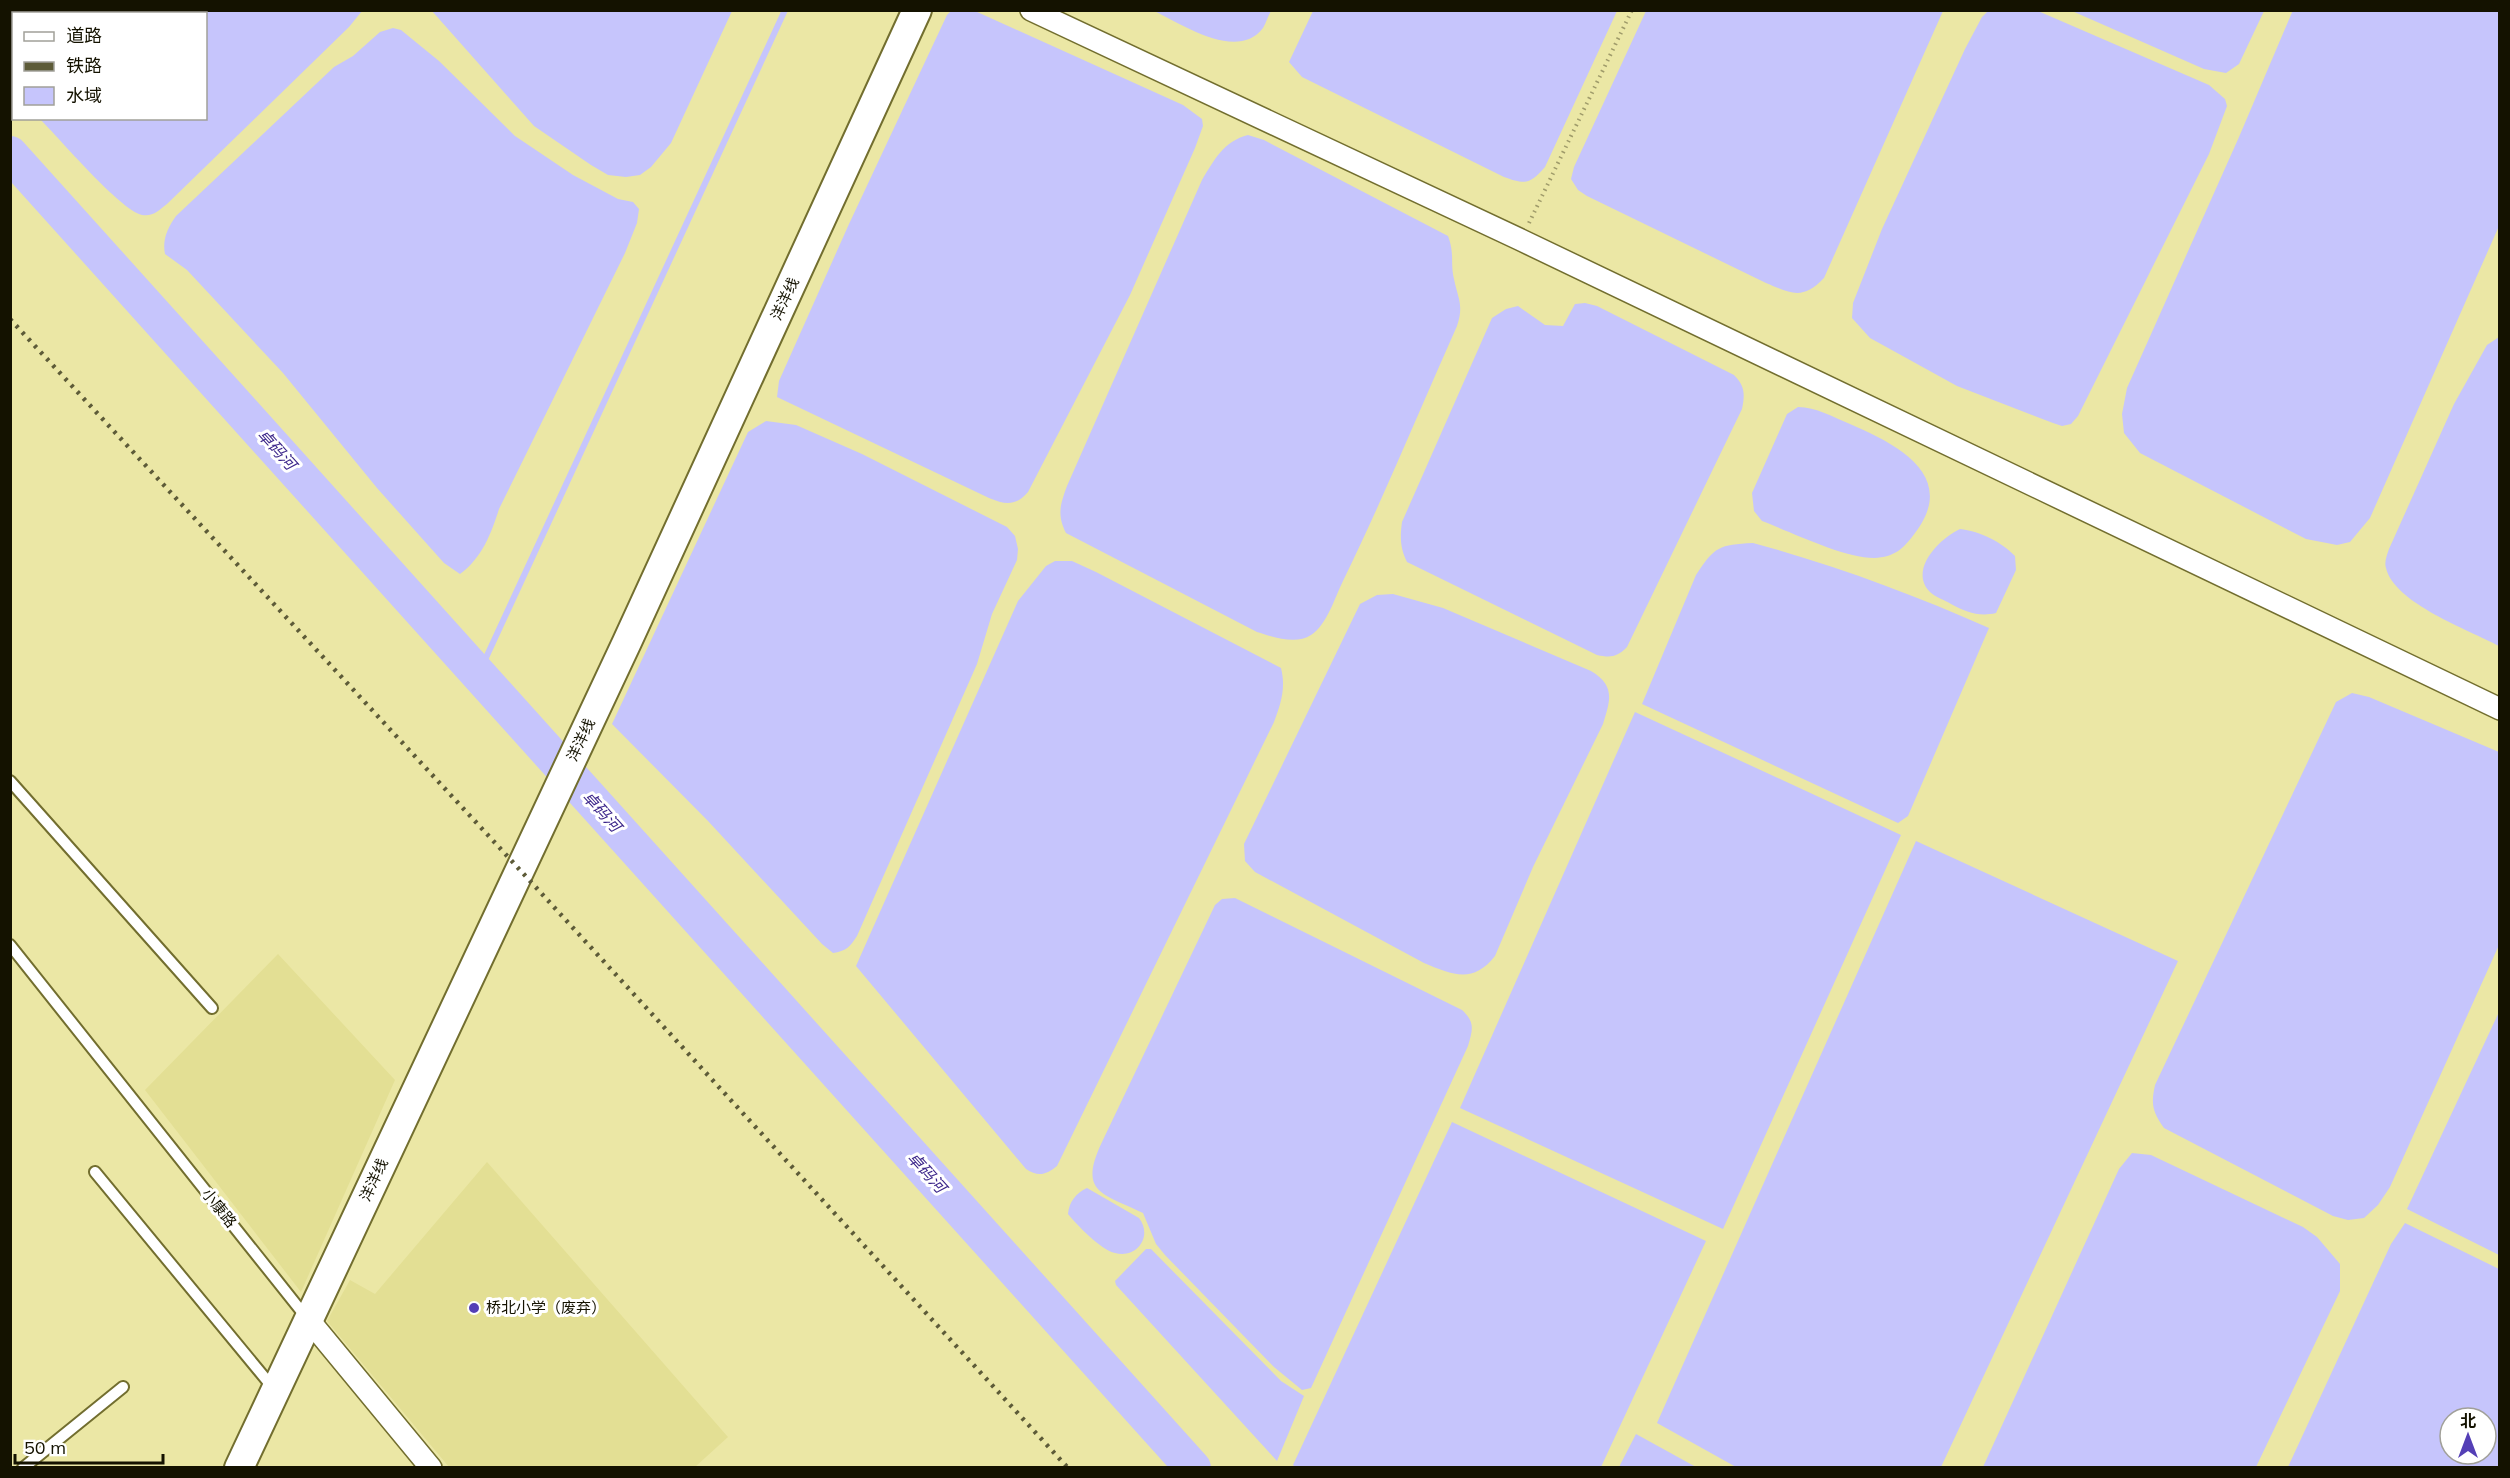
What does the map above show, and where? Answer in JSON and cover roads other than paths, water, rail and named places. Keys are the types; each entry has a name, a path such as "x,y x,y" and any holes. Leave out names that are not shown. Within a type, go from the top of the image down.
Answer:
{"main road":[{"name":"洋洋线","path":"239,1467 560,784 918,10"}],"street":[{"path":"1031,10 1521,240 2499,709"},
{"name":"小康路","path":"308,1319 432,1467"}],"lane":[{"path":"10,781 212,1008"},
{"name":"小康路","path":"10,945 308,1319"},
{"path":"95,1172 275,1391"},
{"path":"23,1467 123,1387"}],"water":[{"path":"11,10 362,10 349,27 167,204 149,215 142,215 119,201 41,120 207,120 207,12 12,12 12,91 10,89"},
{"path":"1313,10 1617,11 1545,167 1531,180 1523,182 1504,177 1302,77 1289,62"},
{"path":"2264,10 2239,64 2226,73 2204,69 2072,11"},
{"path":"2293,10 2499,11 2499,226 2370,518 2350,542 2337,545 2306,539 2140,453 2124,433 2122,414 2127,388"},
{"path":"432,11 732,11 671,143 651,167 640,175 626,177 608,175 534,126"},
{"path":"951,11 975,11 1183,105 1202,119 1203,126 1130,295 1028,492 1024,497 1010,503 989,498 777,397 779,381 849,224 947,15"},
{"path":"1154,11 1271,11 1263,28 1252,38 1239,42 1209,37"},
{"path":"1646,11 1943,11 1824,278 1810,290 1790,292 1766,283 1587,196 1578,190 1571,179 1574,167"},
{"path":"1988,11 2038,11 2209,85 2225,99 2227,106 2209,154 2078,416 2071,424 2062,426 1957,386 1870,338 1852,318 1853,303 1882,229 1965,49 1982,17"},
{"path":"393,28 401,30 439,61 515,136 573,175 618,199 633,202 639,209 637,223 625,253 499,509 489,536 474,561 460,574 444,563 377,488 283,373 187,270 165,254 164,249 166,234 176,216 334,67 353,56 380,32"},
{"path":"1248,135 1264,140 1448,236 1460,302 1457,326 1330,610 1322,625 1311,635 1292,640 1257,632 1066,533 1061,515 1061,504 1067,486 1202,180 1226,147"},
{"path":"1585,303 1597,306 1734,375 1744,395 1742,409 1627,647 1617,655 1610,656 1597,655 1407,562 1401,542 1402,522 1492,318 1506,309 1518,306 1545,325 1563,326 1575,304"},
{"path":"2499,337 2499,646 2452,624 2417,604 2392,581 2385,563 2389,549 2454,404 2487,345"},
{"path":"1798,407 1805,407 1831,416 1886,441 1916,464 1926,478 1930,494 1927,512 1915,533 1898,551 1888,556 1874,558 1848,554 1762,521 1754,511 1752,493 1787,414"},
{"path":"766,421 796,425 862,454 1007,527 1015,536 1018,549 1017,560 992,614 977,664 857,936 847,948 833,953 612,724 748,432"},
{"path":"1960,529 1990,538 2015,556 2016,570 1996,613 1978,614 1962,609 1932,594 1924,583 1923,574 1929,556 1952,533"},
{"path":"1753,543 1873,581 1989,628 1908,816 1898,823 1642,704 1696,575 1708,558 1719,549 1725,546"},
{"path":"1055,561 1072,561 1096,572 1281,668 1283,689 1274,722 1057,1166 1046,1173 1038,1174 1026,1169 856,966 1018,601 1046,566"},
{"path":"1393,594 1443,608 1591,671 1608,688 1609,701 1603,724 1533,867 1495,956 1479,971 1471,974 1462,975 1444,971 1424,963 1255,872 1245,861 1244,844 1360,604 1377,595"},
{"path":"2352,693 2369,697 2499,752 2499,945 2390,1187 2378,1205 2364,1218 2348,1220 2333,1216 2164,1128 2155,1112 2153,1097 2155,1085 2336,702"},
{"path":"1635,712 1901,835 1723,1229 1460,1108"},
{"path":"1916,841 2178,961 1941,1467 1736,1467 1657,1423"},
{"path":"1235,898 1462,1010 1472,1026 1468,1046 1311,1388 1302,1390 1274,1367 1165,1255 1156,1244 1143,1213 1106,1195 1098,1189 1094,1182 1095,1159 1102,1142 1215,905 1222,899"},
{"path":"2499,1012 2500,1255 2407,1209"},
{"path":"1452,1122 1706,1241 1601,1467 1295,1467 1293,1465"},
{"path":"2132,1153 2151,1155 2303,1227 2317,1237 2340,1264 2340,1291 2256,1467 1983,1467 2119,1169"},
{"path":"1087,1188 1139,1218 1144,1232 1143,1239 1136,1249 1123,1254 1109,1251 1068,1214 1074,1198"},
{"path":"2405,1223 2499,1269 2499,1467 2288,1467 2391,1244"},
{"path":"1146,1249 1151,1249 1281,1381 1304,1396 1277,1461 1116,1285 1115,1281"},
{"path":"1636,1434 1696,1467 1619,1467"}],"waterway":[{"path":"478,675 785,10"},
{"name":"卓码河","path":"10,154 1193,1468"}],"railway":[{"path":"10,319 498,846 1068,1468"}],"place":[{"name":"桥北小学（废弃）","path":"474,1308"}]}
